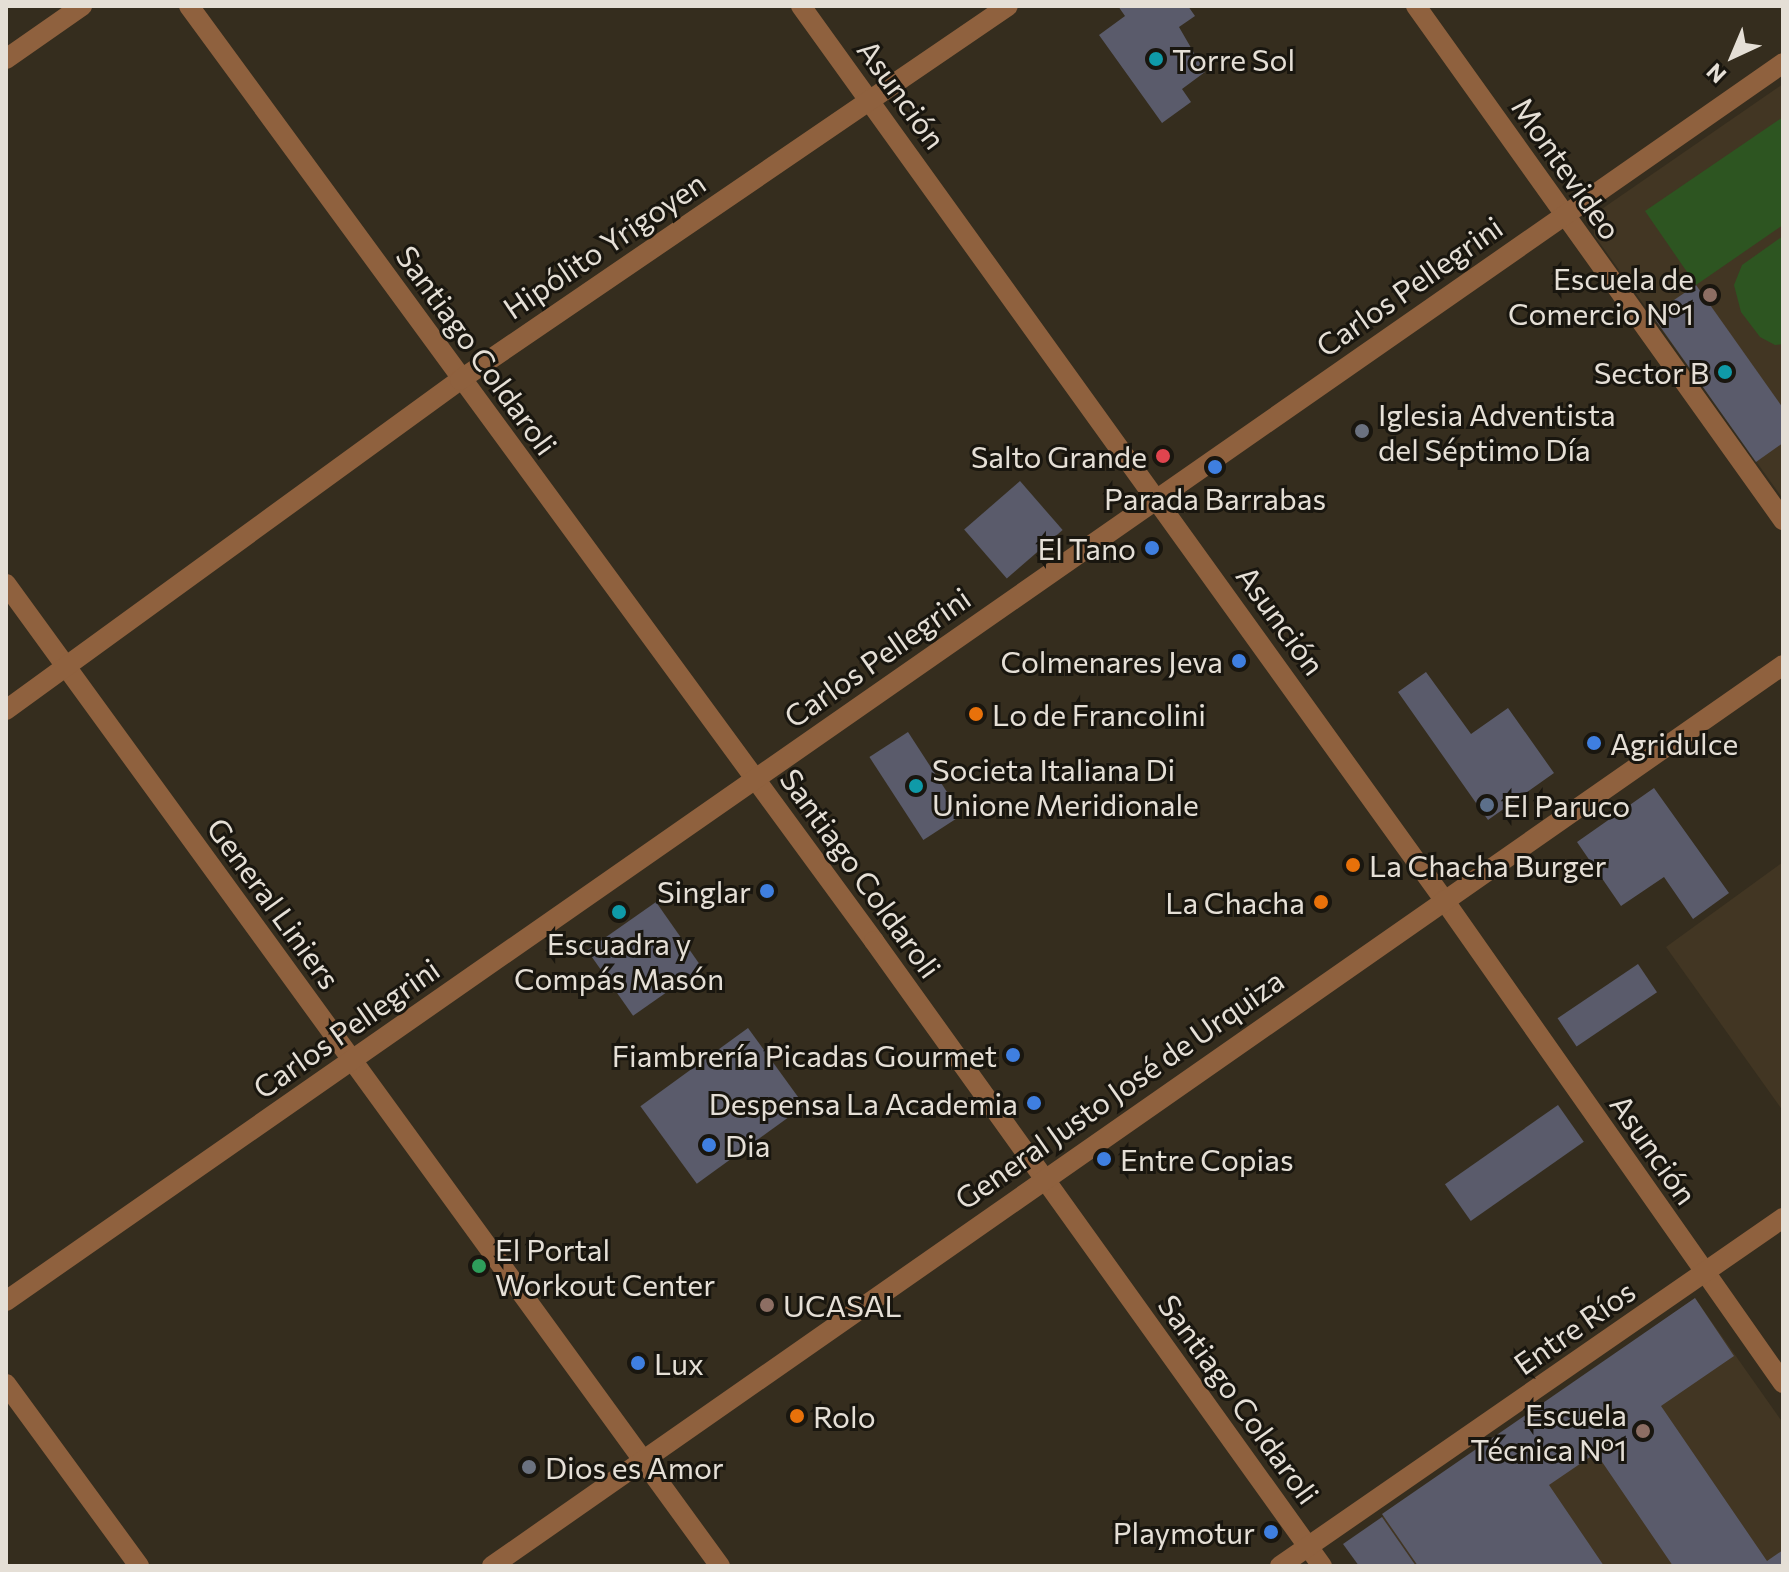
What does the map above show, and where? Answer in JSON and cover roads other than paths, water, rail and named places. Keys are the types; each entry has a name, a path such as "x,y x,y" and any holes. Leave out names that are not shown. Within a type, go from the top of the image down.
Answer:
{"street":[{"path":"6,59 82,6"},
{"name":"Santiago Coldaroli","path":"189,6 460,380 755,778 1322,1566"},
{"name":"Asunción","path":"801,6 1444,900 1783,1383"},
{"name":"Hipólito Yrigoyen","path":"6,710 68,669 460,380 1008,6"},
{"name":"Montevideo","path":"1416,6 1783,520"},
{"name":"Carlos Pellegrini","path":"6,1301 1783,63"},
{"name":"General Liniers","path":"6,584 720,1566"},
{"name":"General Justo José de Urquiza","path":"492,1566 1783,665"},
{"name":"Entre Ríos","path":"1280,1566 1783,1218"},
{"path":"6,1384 139,1566"}],"place":[{"name":"Torre Sol","path":"1156,59"},
{"name":"Escuela de Comercio Nº1","path":"1710,295"},
{"name":"Sector B","path":"1725,372"},
{"name":"Iglesia Adventista del Séptimo Día","path":"1362,431"},
{"name":"Salto Grande","path":"1163,456"},
{"name":"Parada Barrabas","path":"1215,467"},
{"name":"El Tano","path":"1152,548"},
{"name":"Colmenares Jeva","path":"1239,661"},
{"name":"Lo de Francolini","path":"976,714"},
{"name":"Agridulce","path":"1594,743"},
{"name":"Societa Italiana Di Unione Meridionale","path":"916,786"},
{"name":"El Paruco","path":"1487,805"},
{"name":"La Chacha Burger","path":"1353,865"},
{"name":"Singlar","path":"767,891"},
{"name":"La Chacha","path":"1321,902"},
{"name":"Escuadra y Compás Masón","path":"619,912"},
{"name":"Fiambrería Picadas Gourmet","path":"1013,1055"},
{"name":"Despensa La Academia","path":"1034,1103"},
{"name":"Dia","path":"709,1145"},
{"name":"Entre Copias","path":"1104,1159"},
{"name":"El Portal Workout Center","path":"479,1266"},
{"name":"UCASAL","path":"767,1305"},
{"name":"Lux","path":"638,1363"},
{"name":"Rolo","path":"797,1416"},
{"name":"Escuela Técnica Nº1","path":"1643,1431"},
{"name":"Dios es Amor","path":"529,1467"},
{"name":"Playmotur","path":"1271,1532"}]}
